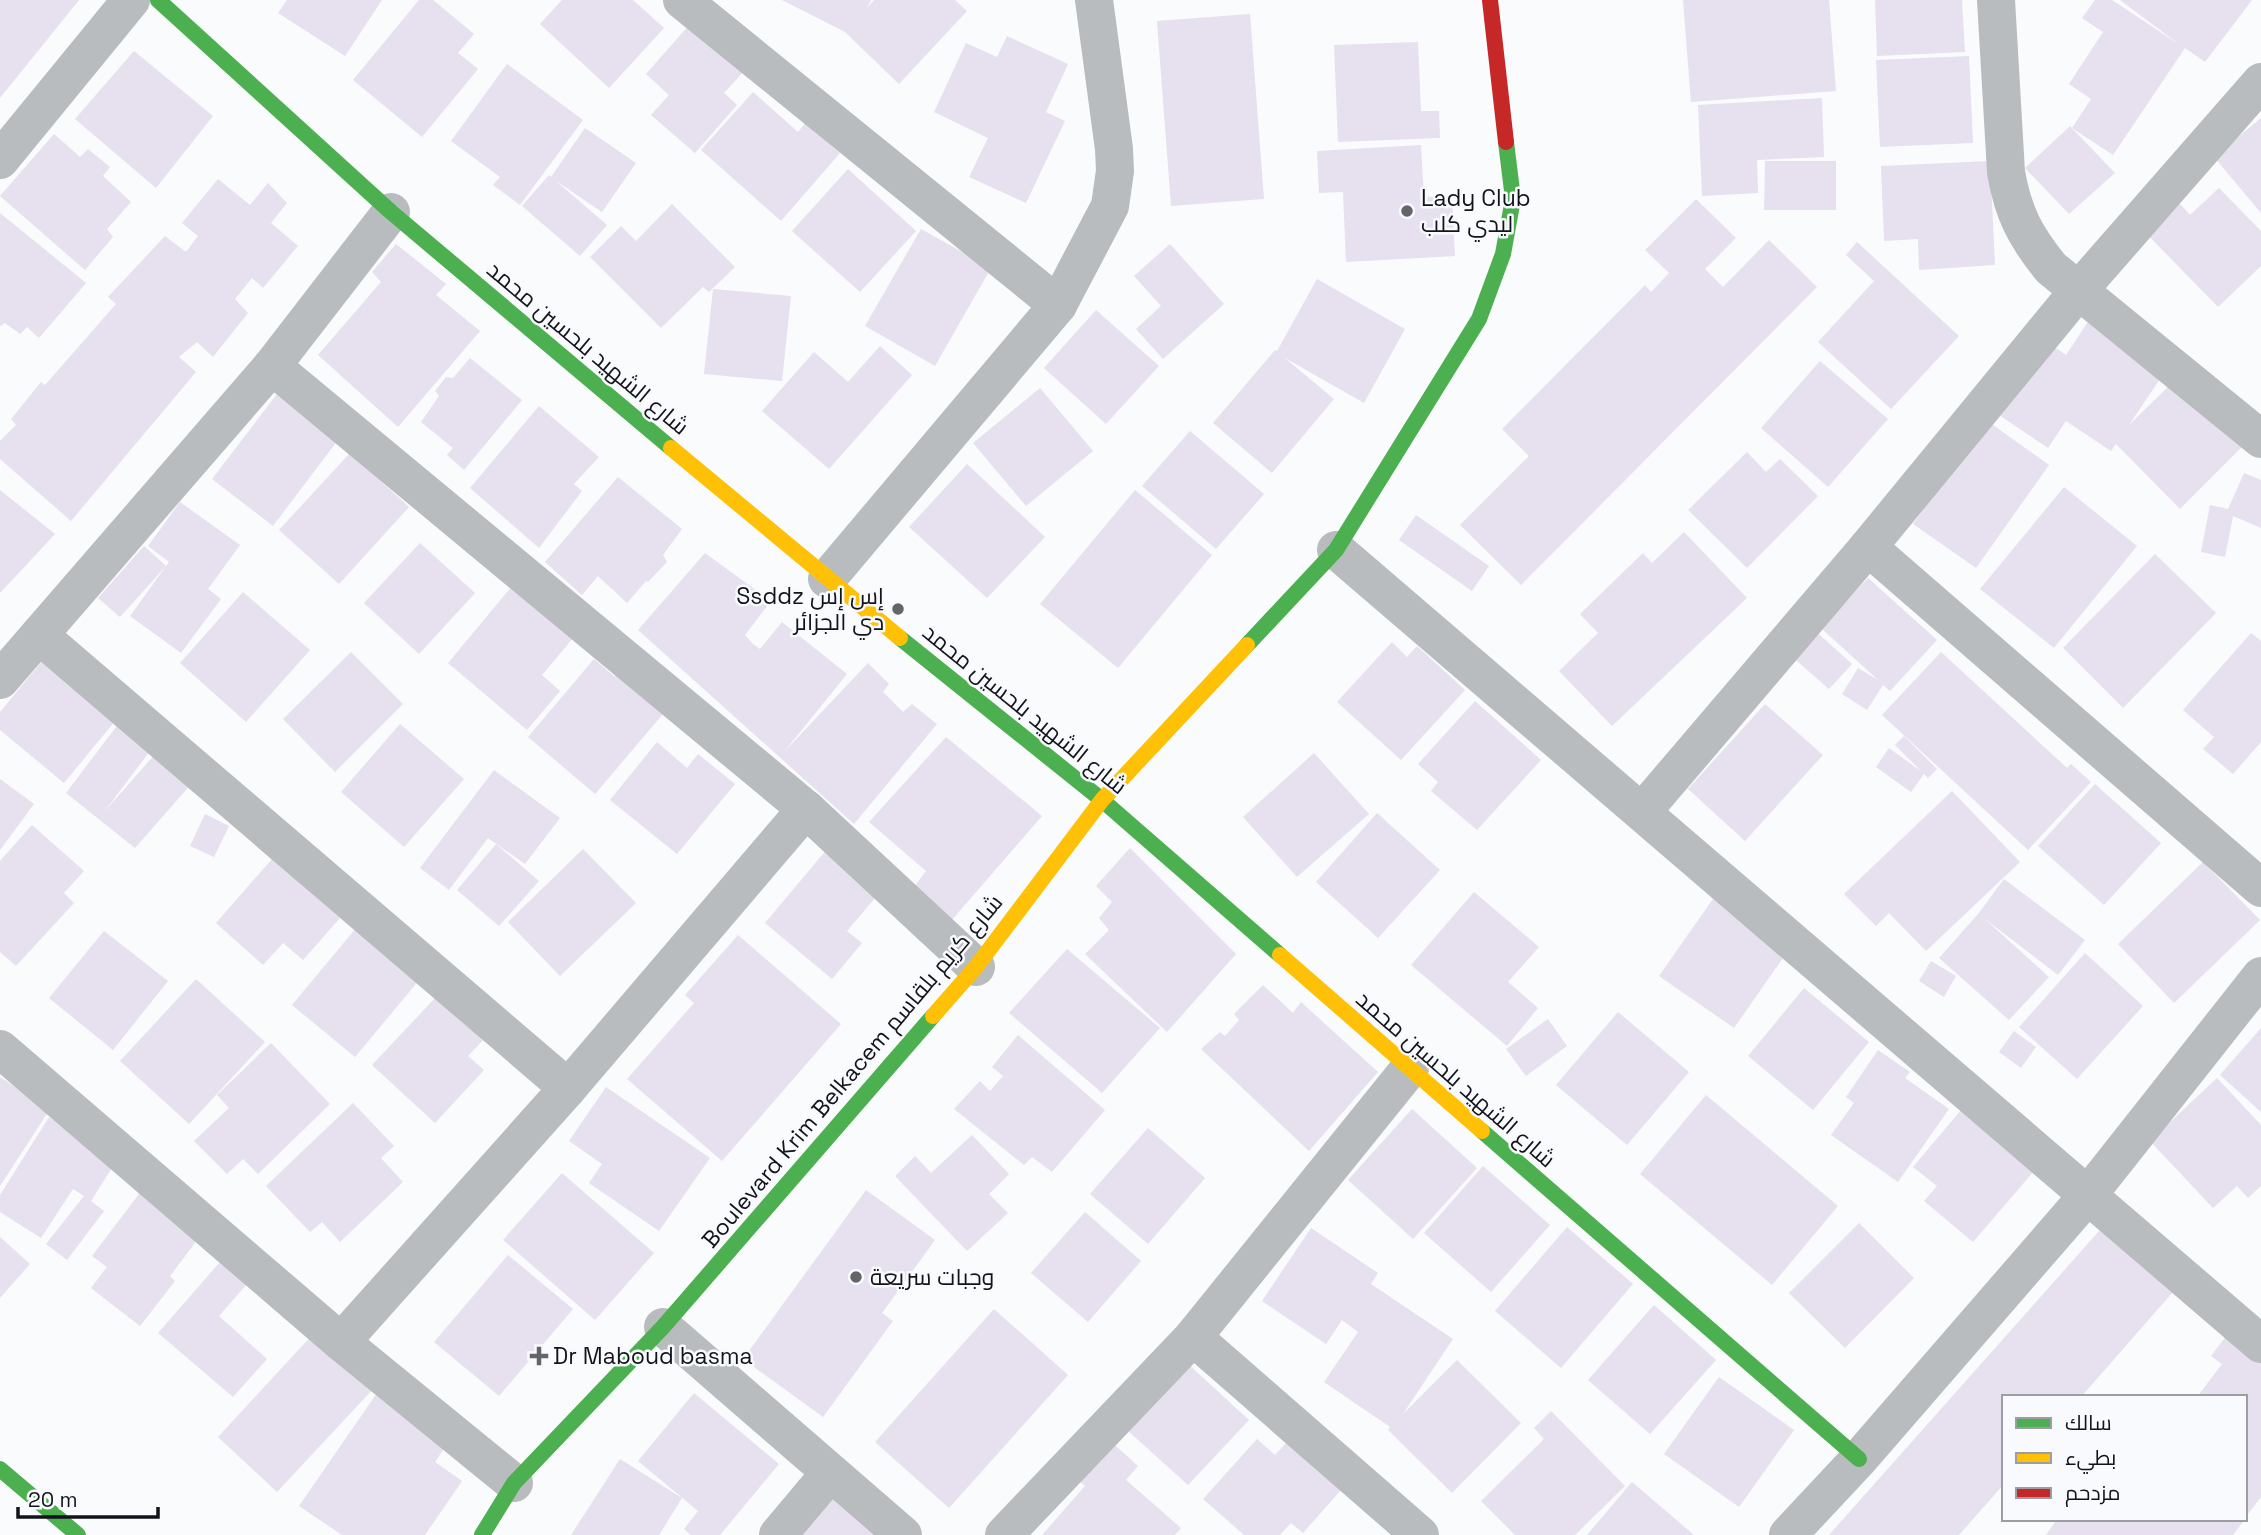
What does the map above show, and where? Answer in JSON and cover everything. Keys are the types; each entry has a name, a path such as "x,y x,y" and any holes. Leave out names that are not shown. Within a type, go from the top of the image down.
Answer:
{"street":[{"path":"0,160 131,0"},
{"name":"شارع الشهيد بلحسين محمد","path":"158,0 391,212 827,579 1102,800 1859,1459"},
{"path":"682,0 1058,305"},
{"path":"827,579 1058,305 1110,206 1114,149 1094,0"},
{"name":"Boulevard Krim Belkacem شارع كريم بلقاسم","path":"482,1535 514,1483 663,1328 976,967 1102,800 1336,550 1479,319 1503,254 1513,200 1490,0"},
{"path":"1996,0 2007,172 2019,223 2051,268 2261,439"},
{"path":"1642,812 1868,547 2079,290 2261,82"},
{"path":"0,680 272,366 391,212"},
{"path":"272,366 806,809 976,967"},
{"path":"1868,547 2261,888"},
{"path":"1336,550 2261,1344"},
{"path":"39,635 568,1088"},
{"path":"341,1342 568,1088 806,809"},
{"path":"1788,1535 1859,1459 2088,1195 2261,976"},
{"path":"0,1049 341,1342 514,1483"},
{"path":"1004,1535 1194,1337 1409,1068"},
{"path":"663,1328 903,1535"},
{"path":"1194,1337 1420,1535"},
{"path":"0,1469 78,1535"},
{"path":"778,1535 830,1473"}],"building":[{"path":"0,0 79,0 0,98"},
{"path":"287,0 382,0 345,56 278,13"},
{"path":"419,0 433,0 474,34 458,53 478,69 422,137 353,80"},
{"path":"562,0 633,0 664,28 609,88 540,24"},
{"path":"782,0 871,0 867,8 874,0 955,0 967,11 899,84 845,32"},
{"path":"1683,0 1829,0 1836,91 1691,102"},
{"path":"1875,0 1962,0 1965,52 1877,56"},
{"path":"2095,0 2112,0 2180,45 2120,0 2252,0 2205,62 2185,48 2113,155 2072,128 2091,99 2069,84 2103,32 2082,18"},
{"path":"1250,14 1264,199 1171,206 1157,21"},
{"path":"690,24 744,71 724,93 737,105 695,153 651,115 669,95 646,74"},
{"path":"1007,36 1068,64 1046,112 1065,121 1026,203 969,177 988,138 934,112 966,43 997,57"},
{"path":"1418,42 1421,111 1439,111 1440,138 1338,142 1334,45"},
{"path":"134,51 213,116 156,188 75,119"},
{"path":"1969,56 1973,143 1880,147 1876,60"},
{"path":"507,64 583,120 520,205 493,185 500,177 451,141"},
{"path":"753,92 798,132 805,123 840,153 781,221 701,150"},
{"path":"1822,98 1824,157 1757,160 1758,193 1702,196 1698,105"},
{"path":"2261,118 2261,213 2214,157"},
{"path":"2070,126 2115,173 2069,214 2025,168"},
{"path":"585,128 636,163 602,212 556,181 607,225 580,256 522,206 549,175 551,177"},
{"path":"54,134 80,157 88,149 110,167 103,176 131,202 107,229 113,237 85,270 0,196"},
{"path":"1421,145 1424,197 1452,196 1455,256 1346,262 1343,192 1319,193 1317,151"},
{"path":"1765,161 1836,161 1836,210 1764,210"},
{"path":"1990,161 1995,265 1919,270 1918,239 1884,241 1881,166"},
{"path":"848,169 916,231 860,292 792,231"},
{"path":"218,179 250,205 268,183 287,203 271,223 298,246 263,288 252,278 235,299 248,313 213,357 197,342 179,357 196,372 71,521 0,459 0,441 16,425 11,419 41,382 45,385 116,304 108,297 165,236 186,252 198,236 182,223"},
{"path":"2219,188 2261,231 2261,266 2218,307 2141,228 2174,197 2190,215"},
{"path":"1696,199 1736,238 1705,269 1723,287 1769,240 1817,287 1521,585 1460,525 1529,456 1502,429 1645,285 1651,292 1669,273 1645,250"},
{"path":"672,204 735,267 709,292 703,287 661,328 590,257 621,226 636,241"},
{"path":"0,213 86,283 39,338 27,327 20,334 5,323 0,326"},
{"path":"921,229 991,268 935,366 865,326"},
{"path":"1857,242 1959,336 1891,409 1818,342 1874,281 1846,255"},
{"path":"396,244 446,284 436,295 480,331 398,427 318,355 381,282 372,272"},
{"path":"1170,244 1224,304 1163,359 1136,329 1161,306 1134,276"},
{"path":"1317,279 1405,329 1364,403 1285,358 1334,399 1272,473 1213,423 1275,350 1277,351"},
{"path":"713,289 791,296 782,381 704,374"},
{"path":"1096,310 1159,366 1106,424 1044,368"},
{"path":"2091,317 2168,367 2129,425 2177,378 2244,445 2180,509 2116,444 2111,451 2066,421 2048,448 1999,415 2047,342 2066,355"},
{"path":"880,346 912,375 829,469 762,411 814,352 848,382"},
{"path":"470,358 522,400 464,470 447,455 453,448 421,422 439,396 435,391 446,377 453,378"},
{"path":"1820,361 1888,419 1828,487 1761,428"},
{"path":"1040,388 1093,451 1026,506 973,443"},
{"path":"277,394 338,440 273,526 212,479"},
{"path":"539,406 599,457 574,484 582,491 539,548 470,488"},
{"path":"1986,420 2049,465 1976,568 1913,524"},
{"path":"1190,431 1264,494 1216,549 1142,486"},
{"path":"1747,452 1766,472 1780,459 1818,496 1747,568 1688,510"},
{"path":"350,453 409,507 339,584 279,530"},
{"path":"967,464 1045,537 987,598 909,527"},
{"path":"2244,473 2261,480 2261,528 2233,516 2225,557 2201,552 2210,505 2228,509"},
{"path":"618,477 682,529 663,555 667,562 627,603 598,576 582,595 545,562"},
{"path":"2064,487 2137,546 2054,648 1980,589"},
{"path":"0,490 55,534 0,593"},
{"path":"1135,490 1212,555 1118,668 1040,604"},
{"path":"180,502 240,545 208,589 221,599 181,653 130,616 169,562 148,546"},
{"path":"1416,515 1489,566 1472,591 1399,540"},
{"path":"1684,532 1747,598 1612,726 1559,671 1598,633 1580,614 1643,553 1652,563"},
{"path":"420,543 475,593 419,654 364,603"},
{"path":"144,546 166,566 120,617 98,598"},
{"path":"705,553 771,601 745,635 753,644 760,649 782,622 847,674 784,752 868,663 889,684 883,692 903,712 912,704 937,724 854,824 638,630"},
{"path":"2155,554 2216,613 2123,708 2063,648"},
{"path":"1868,578 1937,640 1890,691 1883,685 1867,710 1842,694 1858,668 1878,680 1821,628"},
{"path":"513,585 574,637 542,675 560,691 527,730 448,663"},
{"path":"243,592 310,650 246,722 180,663"},
{"path":"1813,629 1852,664 1829,689 1790,655"},
{"path":"2251,633 2261,641 2261,742 2233,774 2203,749 2214,737 2183,710"},
{"path":"1392,642 1407,657 1417,646 1465,690 1401,760 1337,702"},
{"path":"351,652 403,704 335,772 283,719"},
{"path":"1941,652 2067,768 2071,764 2091,782 2028,850 1882,715"},
{"path":"594,659 663,714 595,794 528,737"},
{"path":"43,660 120,715 64,783 0,730 0,712"},
{"path":"1475,701 1541,760 1477,830 1431,791 1438,782 1418,764"},
{"path":"1765,704 1823,755 1745,841 1688,789"},
{"path":"126,714 159,739 104,812 165,743 200,774 135,848 66,793"},
{"path":"400,724 464,779 404,847 341,792"},
{"path":"1904,736 1937,769 1928,778 1924,774 1911,792 1876,767 1889,748 1922,772 1895,745"},
{"path":"946,737 1042,816 950,922 912,890 926,871 869,822"},
{"path":"657,742 687,768 698,754 735,784 677,854 610,800"},
{"path":"1314,753 1369,814 1297,877 1243,817"},
{"path":"494,770 560,818 525,864 488,838 449,890 420,868"},
{"path":"0,779 34,804 0,850"},
{"path":"2095,784 2161,843 2104,905 2038,846"},
{"path":"1952,791 2020,862 1926,951 1889,913 1876,926 1844,894"},
{"path":"1377,813 1440,870 1378,938 1316,882"},
{"path":"205,814 229,826 214,857 190,846"},
{"path":"32,825 84,871 64,893 74,903 16,966 0,952 0,861"},
{"path":"833,842 886,885 847,931 862,943 832,979 765,923"},
{"path":"496,844 539,881 499,926 457,890"},
{"path":"1130,848 1236,954 1167,1032 1085,954 1109,930 1099,918 1112,902 1096,886"},
{"path":"583,849 636,903 560,976 508,922"},
{"path":"272,859 340,918 303,960 283,943 263,965 216,923"},
{"path":"2203,862 2260,920 2174,1003 2118,944"},
{"path":"2004,879 2085,940 2058,975 1985,919 2049,977 2009,1020 1939,958 1978,914"},
{"path":"1474,892 1539,947 1508,982 1538,1008 1507,1046 1411,965"},
{"path":"1715,896 1790,948 1734,1028 1659,976"},
{"path":"357,927 420,979 355,1057 292,1005"},
{"path":"104,931 168,981 113,1050 49,998"},
{"path":"738,935 841,1024 722,1161 627,1079 694,1003 685,995"},
{"path":"1067,949 1160,1028 1102,1093 1009,1013"},
{"path":"2085,953 2143,1006 2077,1079 2019,1027"},
{"path":"1931,961 1956,976 1944,997 1919,981"},
{"path":"196,979 265,1042 189,1124 120,1061"},
{"path":"1263,985 1293,1013 1301,1002 1378,1072 1309,1151 1201,1049 1220,1032 1225,1036 1239,1020 1234,1014"},
{"path":"1804,988 1869,1042 1813,1110 1748,1056"},
{"path":"437,996 484,1039 468,1056 484,1070 435,1123 372,1065"},
{"path":"1618,1012 1689,1072 1627,1145 1556,1085"},
{"path":"1548,1019 1567,1046 1526,1076 1506,1049"},
{"path":"2261,1028 2261,1112 2220,1075"},
{"path":"2014,1031 2036,1047 2021,1068 1999,1052"},
{"path":"1018,1035 1105,1110 1052,1172 1032,1157 1024,1165 954,1109 980,1081 990,1091 1003,1076 992,1067"},
{"path":"271,1043 330,1104 258,1174 243,1159 227,1174 194,1141 229,1108 217,1095"},
{"path":"1878,1050 1910,1072 1905,1078 1949,1109 1898,1182 1831,1135 1854,1103 1846,1097"},
{"path":"0,1077 50,1109 0,1186"},
{"path":"2217,1078 2261,1125 2261,1186 2248,1198 2237,1186 2213,1208 2150,1141"},
{"path":"606,1087 710,1158 659,1231 589,1183 602,1164 569,1141"},
{"path":"1706,1095 1838,1206 1772,1285 1640,1174"},
{"path":"353,1103 394,1146 381,1158 403,1182 340,1242 322,1222 310,1232 266,1186"},
{"path":"1412,1109 1477,1168 1413,1239 1348,1180"},
{"path":"1961,1110 2034,1171 1973,1242 1924,1201 1937,1186 1913,1167"},
{"path":"49,1117 117,1160 91,1201 104,1211 67,1260 46,1244 84,1196 73,1189 41,1238 0,1212 0,1195"},
{"path":"1148,1128 1205,1178 1148,1244 1090,1194"},
{"path":"972,1135 1009,1174 989,1194 1008,1213 967,1251 895,1176 915,1156 931,1173"},
{"path":"1483,1166 1550,1225 1491,1292 1424,1233"},
{"path":"562,1173 654,1253 595,1320 503,1240"},
{"path":"142,1190 201,1235 170,1276 175,1281 140,1326 91,1288 107,1267 92,1256"},
{"name":"وجبات سريعة","path":"866,1190 935,1240 882,1313 893,1321 823,1417 743,1359"},
{"path":"1085,1212 1141,1261 1088,1322 1031,1273"},
{"path":"2107,1222 2179,1285 2083,1395 2002,1395 2002,1486 1959,1535 1829,1535"},
{"path":"1859,1223 1914,1278 1845,1348 1789,1293"},
{"path":"1567,1227 1633,1284 1561,1368 1495,1311"},
{"path":"1311,1228 1378,1273 1371,1284 1453,1339 1403,1414 1457,1360 1521,1423 1452,1493 1388,1430 1390,1427 1324,1382 1358,1332 1342,1320 1326,1344 1262,1301"},
{"path":"0,1237 30,1264 0,1298"},
{"path":"508,1255 573,1309 499,1396 434,1342"},
{"path":"220,1262 247,1284 219,1316 267,1359 233,1397 158,1333"},
{"path":"1654,1305 1716,1360 1650,1434 1588,1380"},
{"path":"994,1309 1068,1375 949,1508 875,1442"},
{"path":"2230,1331 2261,1354 2261,1497 2247,1515 2247,1395 2199,1395 2222,1364 2211,1356"},
{"path":"315,1332 375,1387 277,1492 218,1437"},
{"path":"1187,1363 1249,1420 1188,1485 1126,1429"},
{"path":"1719,1377 1794,1430 1739,1507 1664,1454"},
{"path":"377,1393 449,1441 435,1462 462,1481 425,1535 342,1535 299,1506"},
{"path":"694,1393 779,1464 720,1535 691,1535 684,1529 698,1511 638,1461"},
{"path":"1551,1411 1625,1486 1575,1535 1515,1535 1481,1501 1544,1439 1534,1428"},
{"path":"1106,1437 1138,1466 1126,1480 1181,1528 1175,1535 1042,1535 1085,1486 1073,1475"},
{"path":"1257,1439 1275,1455 1287,1442 1341,1490 1303,1533 1291,1523 1280,1535 1244,1535 1203,1499"},
{"path":"620,1459 682,1498 659,1535 571,1535"},
{"path":"1632,1482 1694,1535 1587,1535"},
{"path":"836,1493 886,1535 801,1535"},
{"path":"2056,1521 2244,1521 2233,1535 2046,1535"}],"traffic: fast":[{"path":"158,0 391,212 671,448"},
{"path":"1247,645 1336,550 1479,319 1503,254 1513,199 1506,142"},
{"path":"900,638 1102,800 1280,955"},
{"path":"482,1535 514,1483 663,1327 933,1016"},
{"path":"1482,1131 1859,1459"},
{"path":"0,1469 78,1535"}],"traffic: slow":[{"path":"671,448 900,638"},
{"path":"933,1016 976,967 1102,800 1247,645"},
{"path":"1280,955 1482,1131"}],"traffic: jam":[{"path":"1490,0 1506,142"}],"place":[{"name":"Lady Club ليدي كلب","path":"1407,211"},
{"name":"Ssddz إس إس دي الجزائر","path":"898,609"},
{"name":"وجبات سريعة","path":"856,1277"},
{"name":"Dr Maboud basma","path":"539,1356"}]}
